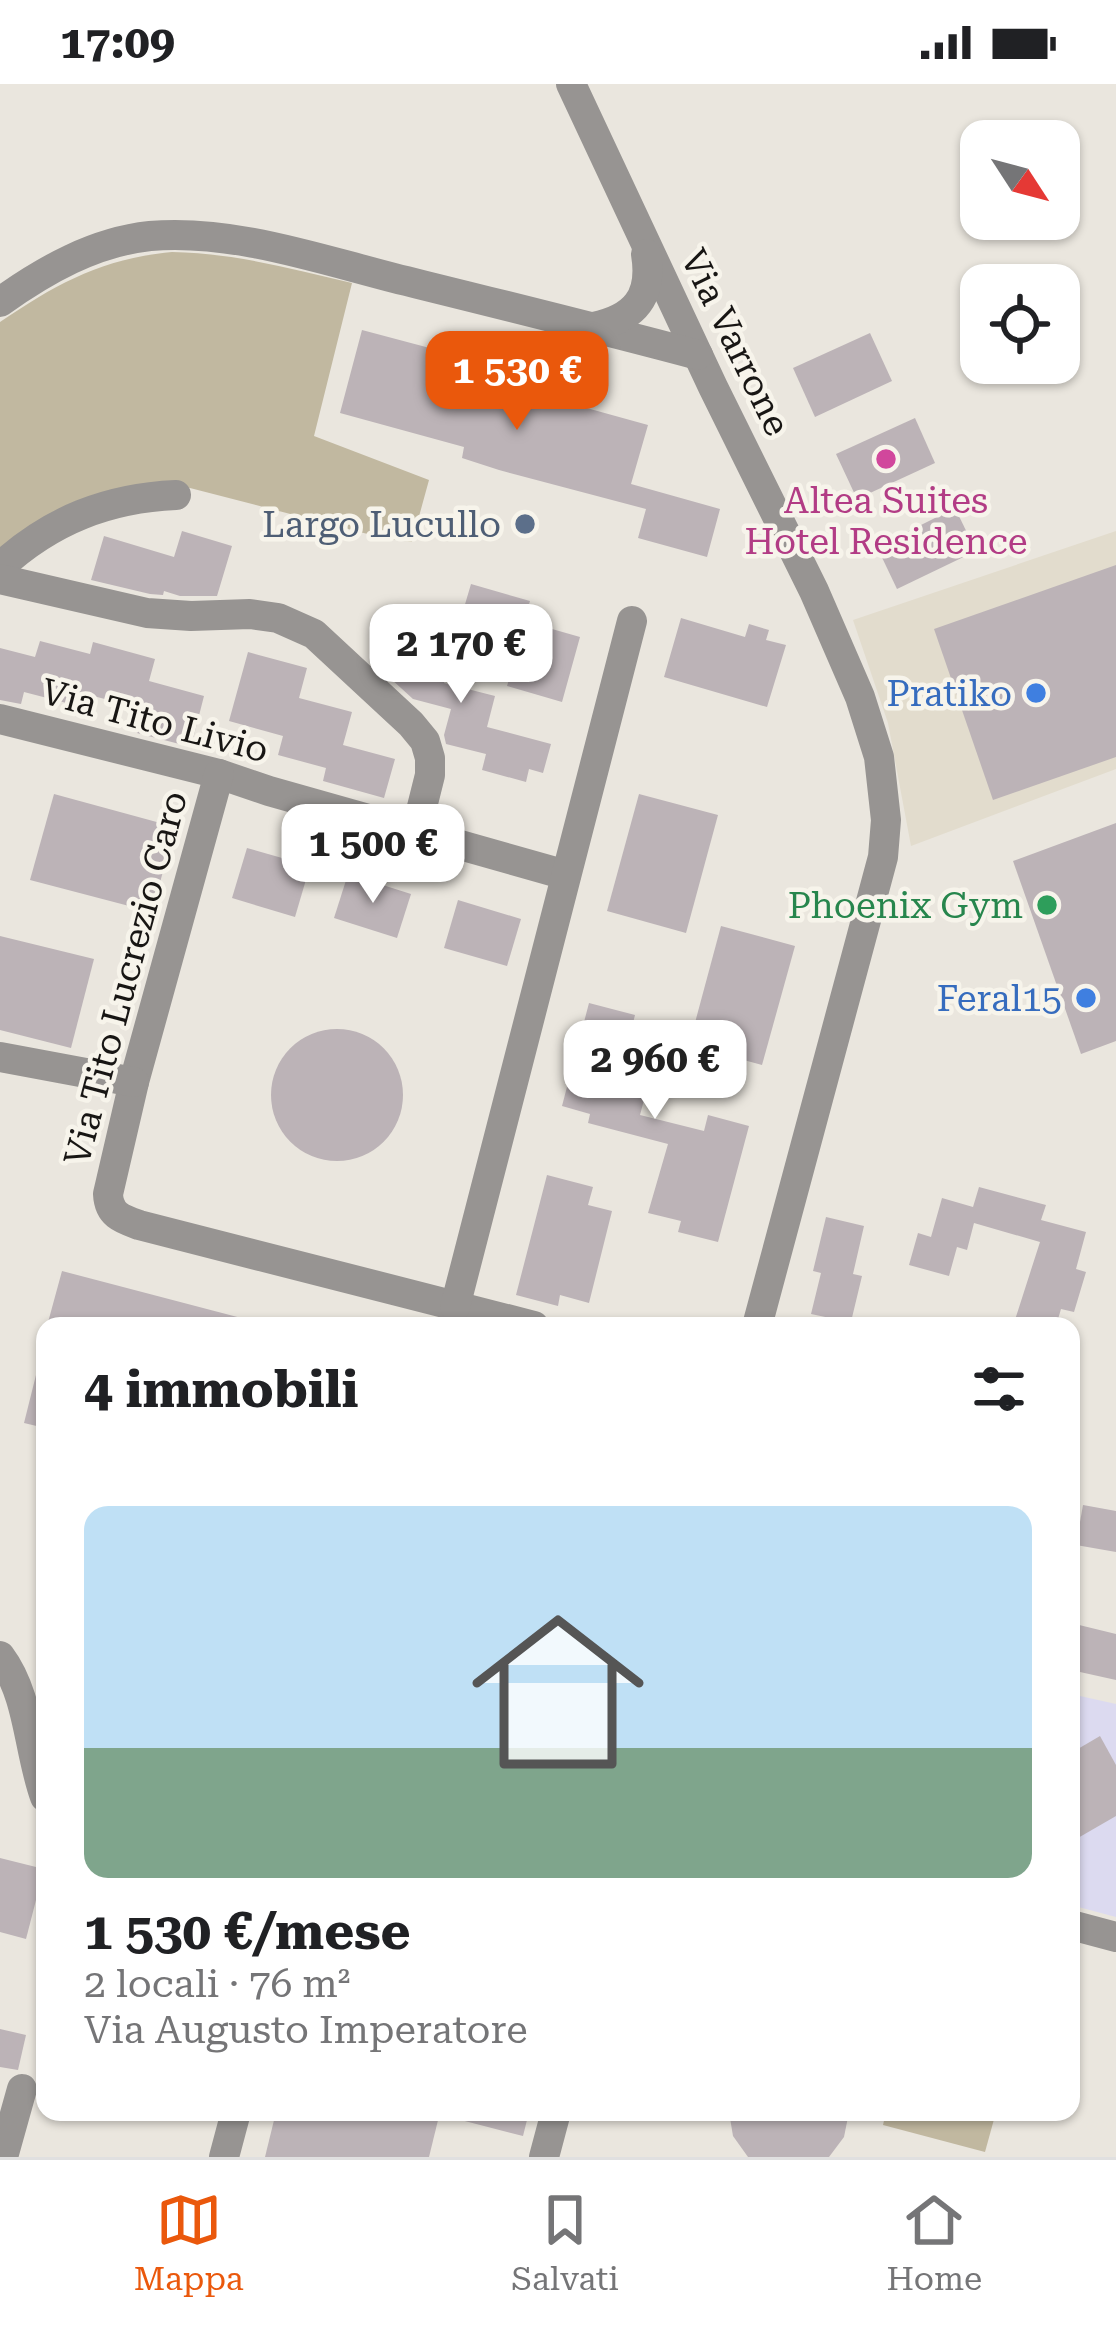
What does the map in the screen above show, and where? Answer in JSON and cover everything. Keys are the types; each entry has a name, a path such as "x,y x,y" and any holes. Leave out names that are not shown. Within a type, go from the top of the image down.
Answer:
{"street":[{"name":"Via Varrone","path":"571,84 851,675 875,744 885,802 883,857 760,1317"},
{"path":"0,302 58,265 99,248 148,236 192,236 295,253 698,355"},
{"path":"594,327 624,318 640,302 648,280 645,242"},
{"path":"0,568 50,532 93,509 140,497 176,495"},
{"path":"0,579 147,613 268,616 314,634 424,741 430,775 416,831"},
{"path":"497,1317 455,1307 632,621"},
{"name":"Via Tito Livio","path":"0,719 219,774 566,874"},
{"name":"Via Tito Lucrezio Caro","path":"219,774 134,1082 109,1202 117,1216 140,1225 455,1307"},
{"path":"0,1057 134,1082"},
{"path":"0,1656 20,1693 36,1768"},
{"path":"1080,1927 1116,1937"},
{"path":"3,2157 22,2089"},
{"path":"224,2157 234,2121"},
{"path":"544,2157 554,2121"}],"shaded area":[{"path":"172,252 241,259 352,283 314,436 429,480 412,542 165,485 0,563 0,322 81,275 123,260"},
{"path":"1116,531 1116,769 911,846 888,723 853,620"},
{"path":"1080,1696 1116,1704 1116,1917 1080,1907"},
{"path":"884,2121 994,2121 985,2152 883,2125"}],"building":[{"path":"362,330 471,359 467,375 648,425 631,484 720,509 707,557 638,538 646,509 499,470 462,458 464,447 340,413"},
{"path":"870,333 892,381 815,417 793,368"},
{"name":"Altea Suites Hotel Residence","path":"915,418 935,463 857,499 836,454"},
{"path":"955,508 976,551 897,589 877,547"},
{"path":"182,531 232,546 217,596 150,594 91,580 104,536 174,557"},
{"name":"Pratiko","path":"1116,565 1116,757 993,800 934,629"},
{"path":"471,584 530,601 524,621 580,637 562,702 507,686 519,646 458,628"},
{"path":"681,618 745,637 749,624 769,630 766,640 786,645 767,707 664,677"},
{"path":"388,626 454,642 444,683 495,696 487,727 551,744 543,773 529,769 526,782 482,770 486,754 446,744 451,709 413,699 390,678 396,656 384,640"},
{"path":"40,641 90,654 93,642 155,659 149,681 204,696 191,747 133,732 139,708 82,693 78,706 24,692 21,704 0,700 0,648 35,657"},
{"path":"248,652 307,668 299,698 352,712 343,745 395,759 384,798 323,781 326,768 278,755 283,736 229,721"},
{"path":"54,794 175,827 152,912 30,880"},
{"path":"639,794 718,815 686,933 607,911"},
{"path":"1116,823 1116,1041 1081,1054 1013,861"},
{"path":"247,848 310,866 295,917 232,898"},
{"path":"348,874 411,894 397,938 334,918"},
{"path":"458,900 521,919 507,966 444,948"},
{"path":"721,926 795,946 762,1065 689,1045"},
{"path":"0,936 94,959 71,1048 0,1030"},
{"path":"589,1003 635,1015 632,1027 661,1035 640,1115 704,1131 708,1115 749,1126 718,1242 678,1232 681,1221 648,1213 668,1144 588,1123 590,1114 562,1106"},
{"path":"337,1029 362,1034 384,1048 398,1070 403,1095 398,1120 384,1142 362,1156 337,1161 312,1156 290,1142 276,1120 271,1095 276,1070 290,1048 312,1034"},
{"path":"547,1175 593,1187 588,1205 612,1211 589,1303 560,1295 558,1306 516,1295"},
{"path":"979,1187 1046,1205 1041,1220 1086,1232 1076,1269 1086,1272 1074,1312 1061,1309 1059,1317 1016,1317 1040,1242 974,1223 967,1250 957,1247 949,1276 909,1265 918,1233 931,1237 942,1198 973,1207"},
{"path":"826,1217 864,1226 853,1274 862,1276 852,1317 811,1314 821,1273 813,1271"},
{"path":"62,1271 237,1317 49,1317"},
{"path":"36,1375 36,1426 24,1423"},
{"path":"1083,1505 1116,1511 1116,1552 1080,1546"},
{"path":"1080,1625 1116,1634 1116,1680 1080,1672"},
{"path":"1100,1736 1116,1765 1116,1816 1080,1837 1080,1748"},
{"path":"0,1858 36,1867 36,1900 26,1939 0,1932"},
{"path":"0,2029 26,2035 18,2070 0,2067"},
{"path":"274,2121 438,2121 429,2157 265,2157"},
{"path":"465,2121 527,2121 523,2136"},
{"path":"730,2121 847,2121 844,2137 829,2157 748,2157 733,2136"}],"place":[{"name":"Altea Suites Hotel Residence","path":"886,459"},
{"name":"Largo Lucullo","path":"525,524"},
{"name":"Pratiko","path":"1036,693"},
{"name":"Phoenix Gym","path":"1047,905"},
{"name":"Feral15","path":"1086,998"}]}
